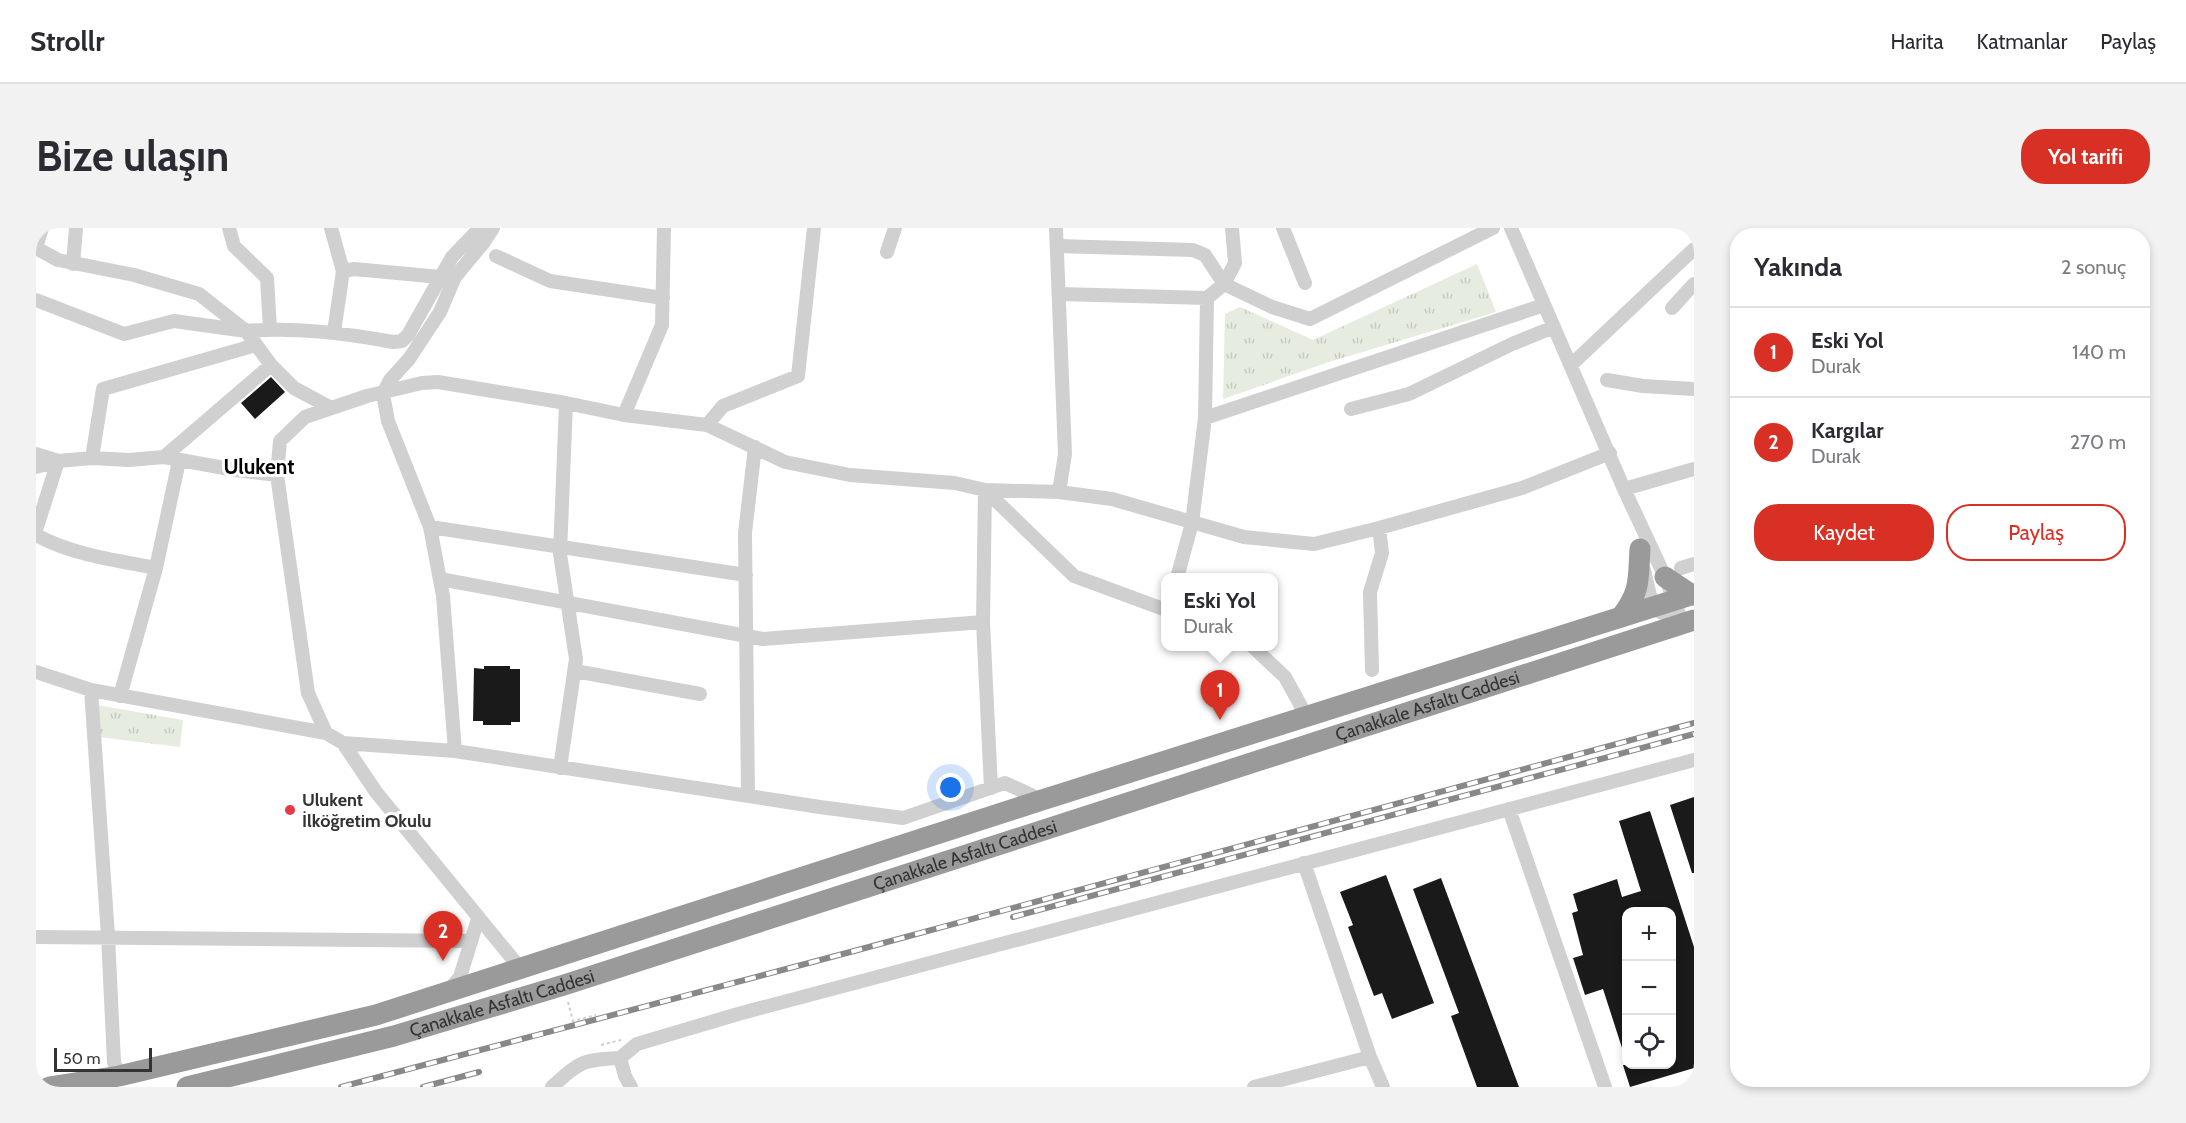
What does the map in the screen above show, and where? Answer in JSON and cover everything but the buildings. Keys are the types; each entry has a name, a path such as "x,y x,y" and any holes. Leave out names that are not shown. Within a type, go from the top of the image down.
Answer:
{"highway":[{"path":"1621,617 1633,602 1638,590 1640,549"},
{"path":"49,1087 119,1076 376,1015 1042,800 1686,597 1680,570"},
{"name":"Çanakkale Asfaltı Caddesi","path":"187,1087 394,1036 564,986 1689,622"}],"street":[{"path":"42,228 36,248 58,260 134,275 199,294 246,331 271,365 294,388 331,408"},
{"path":"73,264 76,228"},
{"path":"229,228 234,246 267,278 270,329"},
{"path":"331,228 343,271 334,332"},
{"path":"36,300 124,334 174,321 246,331 270,329 334,332 393,342 402,341 414,327 452,257 480,228"},
{"path":"455,752 440,579 430,528 388,421 383,393 440,312 455,277 493,228"},
{"path":"624,415 662,325 664,228"},
{"path":"707,425 723,406 798,376 814,228"},
{"path":"887,252 895,228"},
{"path":"1056,228 1065,454 1059,492"},
{"path":"1060,294 1207,298 1224,284 1235,263 1232,228"},
{"path":"1283,228 1305,283"},
{"path":"1057,246 1193,250 1206,255 1224,284 1272,307 1310,319 1494,228"},
{"path":"1511,228 1624,489 1653,608 1689,622 1686,597"},
{"path":"1571,365 1694,249"},
{"path":"496,256 550,281 663,298"},
{"path":"343,271 354,269 440,278"},
{"path":"1672,308 1694,284"},
{"path":"1178,573 1192,523 1205,418 1207,298"},
{"path":"1205,418 1545,305"},
{"path":"1351,408 1409,394 1512,344 1554,327"},
{"path":"92,458 103,390 256,345"},
{"path":"164,457 271,365"},
{"path":"1607,380 1643,386 1694,390"},
{"path":"326,733 308,693 277,475 280,441 305,417 422,382 438,382 624,415 707,425 785,462 850,475 955,483 985,490 1059,492 1112,499 1244,537 1314,544 1522,488 1610,453"},
{"path":"560,768 576,659 560,547 566,403"},
{"path":"748,796 745,533 755,447"},
{"path":"36,454 58,461"},
{"path":"36,467 58,461 92,458 129,460 164,457 277,475"},
{"path":"36,530 58,461"},
{"path":"120,696 156,568 179,461"},
{"path":"1624,489 1694,469"},
{"path":"1624,489 1680,570"},
{"path":"985,490 1074,576 1161,608"},
{"path":"985,490 983,622 991,788"},
{"path":"430,528 746,575"},
{"path":"1372,670 1370,592 1382,553 1379,528"},
{"path":"36,535 53,544 90,555 156,568"},
{"path":"440,579 746,634 763,639 983,622"},
{"path":"1257,651 1285,677 1307,717"},
{"path":"575,671 700,694"},
{"path":"36,672 91,690 326,733 343,743 376,792 520,968"},
{"path":"91,690 114,1062 119,1076"},
{"path":"343,743 455,752 903,818 1005,783 1042,800"},
{"path":"552,1087 579,1063 592,1059 620,1059 637,1044 738,1014 1694,760"},
{"path":"1509,809 1605,1087"},
{"path":"1304,863 1370,1057 1383,1087"},
{"path":"448,992 460,977 478,919"},
{"path":"36,937 471,941"},
{"path":"1254,1087 1370,1057"},
{"path":"620,1059 631,1087"},
{"path":"203,1087 229,1077"}],"path":[{"path":"565,994 573,1021 596,1015"},
{"path":"597,1046 621,1040"}],"green space":[{"path":"1477,264 1496,312 1329,362 1223,399 1225,314 1240,307 1313,340"},
{"path":"97,705 183,720 180,747 99,737"}],"railway":[{"path":"341,1087 854,951 1694,723"},
{"path":"1013,917 1694,734"},
{"path":"423,1087 479,1072"}],"place":[{"name":"Eski Yol","path":"1220,720"},
{"name":"Ulukent İlköğretim Okulu","path":"290,810"},
{"name":"Kargılar","path":"443,961"}],"district":[{"name":"Ulukent","path":"259,466"}]}
